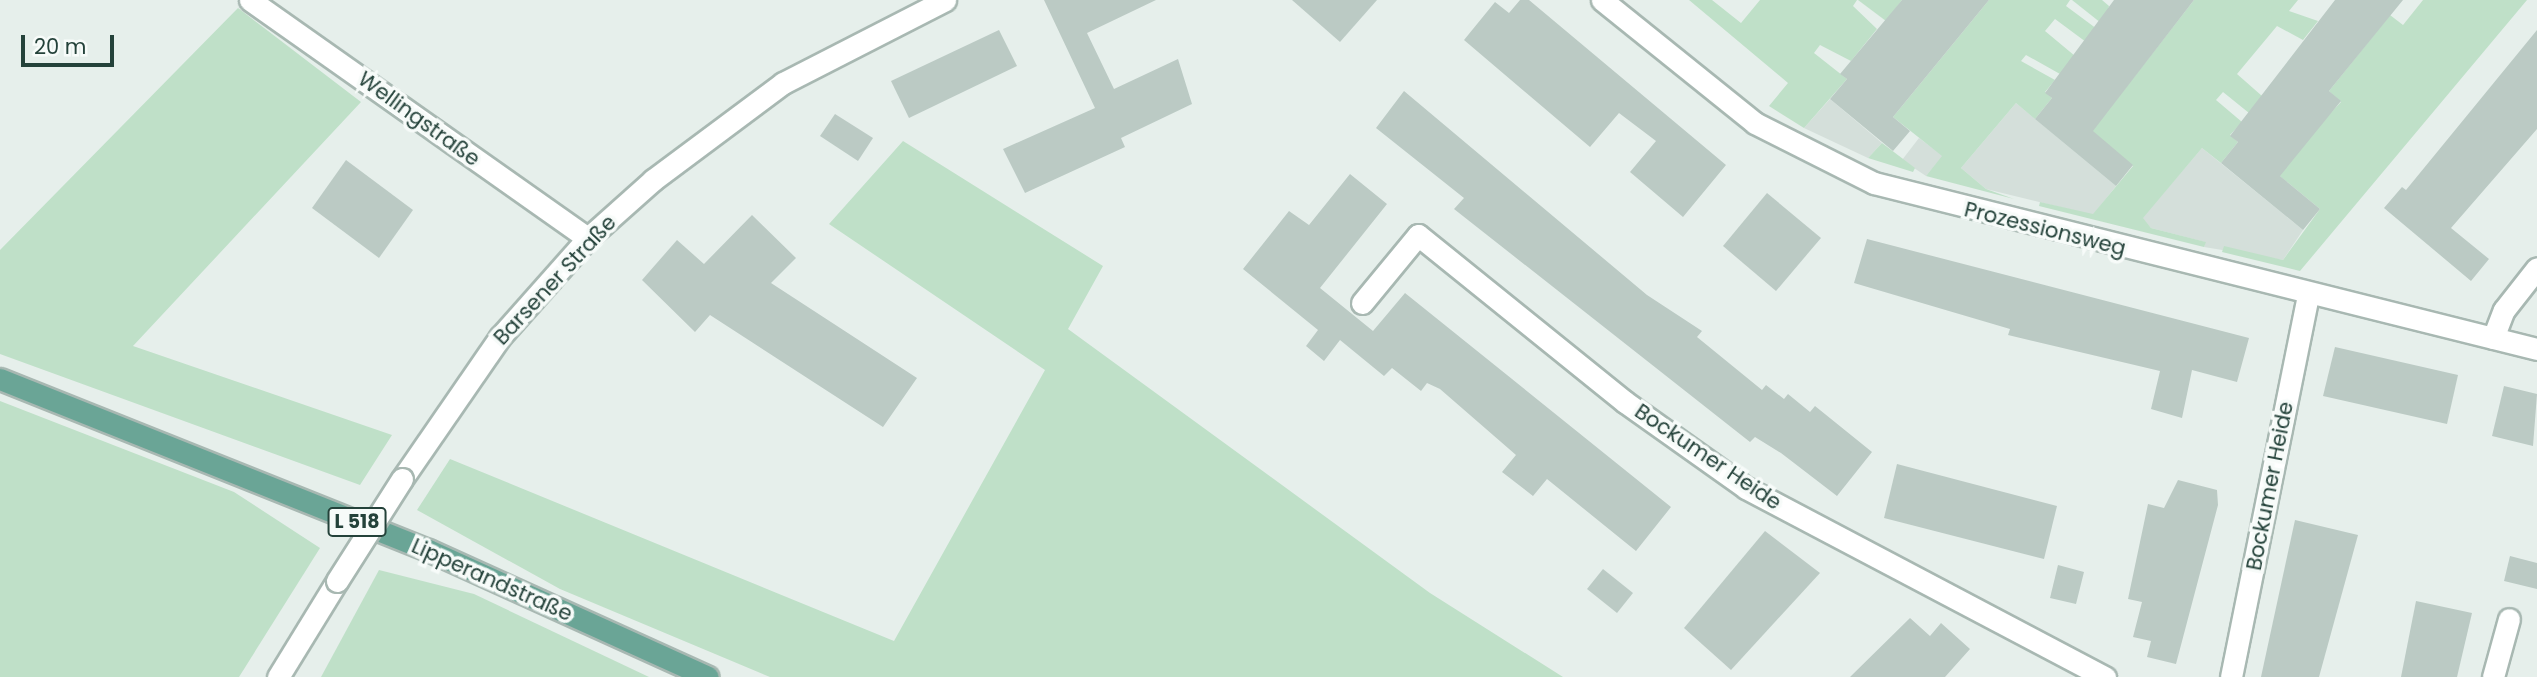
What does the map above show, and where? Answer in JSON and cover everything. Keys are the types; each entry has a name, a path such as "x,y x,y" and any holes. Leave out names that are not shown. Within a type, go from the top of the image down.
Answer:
{"main road":[{"name":"Lipperandstraße","path":"0,379 428,551 708,677"}],"street":[{"name":"Wellingstraße","path":"250,0 588,238"},
{"name":"Barsener Straße","path":"278,677 402,480 500,337 588,238 722,124 783,83 945,0"},
{"name":"Prozessionsweg","path":"1602,0 1755,123 1874,183 2308,294 2537,349"},
{"name":"Bockumer Heide","path":"1362,303 1418,235 1625,402 1746,488 2105,677"},
{"path":"2493,338 2504,310 2537,268"},
{"name":"Bockumer Heide","path":"2231,677 2308,294"},
{"path":"2493,677 2509,620"}],"shaded area":[{"path":"1830,99 1882,143 1868,158 1804,128"},
{"path":"2016,103 2116,186 2093,215 1986,189 1961,168"},
{"path":"1919,138 1943,156 1926,176 1902,160"},
{"path":"2202,148 2303,230 2283,260 2204,247 2205,242 2151,228 2142,218"}],"green space":[{"path":"1689,0 1712,0 1741,23 1760,0 1857,0 1853,6 1877,29 1851,61 1820,45 1814,53 1847,79 1804,128 1769,106 1788,83"},
{"path":"1858,0 1902,0 1886,21"},
{"path":"1989,0 2070,0 2066,6 2097,29 2086,42 2055,19 2045,31 2075,56 2060,74 2026,55 2021,61 2055,80 2045,92 2052,98 2035,119 2016,103 1961,168 1986,189 2014,199 1926,176 1942,156 1893,117"},
{"path":"2072,0 2102,0 2109,6 2106,18 2101,23"},
{"path":"2194,0 2298,0 2289,11 2318,21 2303,40 2277,26 2237,74 2262,96 2249,113 2223,92 2216,100 2242,122 2230,135 2238,142 2221,163 2202,148 2143,218 2151,228 2206,242 2204,247 2039,206 2040,202 2093,214 2133,166 2092,131"},
{"path":"2423,0 2527,0 2300,271 2222,252 2224,246 2283,260 2320,209 2275,172 2341,102 2329,91 2390,15 2403,25"},
{"path":"238,8 361,102 133,346 392,435 360,485 0,354 0,250"},
{"path":"903,141 1103,266 1068,329 1430,593 1563,677 770,677 560,589 417,510 450,459 894,641 1045,370 829,224"},
{"path":"1882,143 1915,168 1913,172 1868,158"},
{"path":"0,401 234,492 320,548 239,677 0,677"},
{"path":"379,570 474,594 649,677 321,677"}],"building":[{"path":"1044,0 1156,0 1087,33 1114,89 1178,59 1192,104 1121,138 1125,147 1025,193 1003,149 1095,108"},
{"path":"1292,0 1377,0 1340,42"},
{"path":"1520,0 1529,0 1726,165 1683,217 1630,172 1656,141 1619,113 1590,147 1464,40 1495,2 1509,13"},
{"path":"1902,0 1989,0 1893,117 1910,131 1893,151 1830,99 1847,79 1840,74"},
{"path":"2114,0 2194,0 2093,131 2133,165 2116,186 2035,119 2052,98 2045,93"},
{"path":"2335,0 2403,0 2329,91 2341,101 2280,176 2320,209 2303,230 2221,163 2238,142 2230,136"},
{"path":"999,30 1017,66 909,118 891,81"},
{"path":"2537,30 2537,129 2451,228 2489,259 2471,281 2384,208 2402,187 2406,190"},
{"path":"1404,91 1647,295 1702,331 1697,337 1762,390 1766,385 1784,399 1788,394 1810,412 1815,406 1872,452 1837,496 1781,453 1755,437 1750,442 1454,209 1464,198 1376,128"},
{"path":"835,114 873,138 858,161 820,136"},
{"path":"346,160 413,210 379,258 312,208"},
{"path":"1350,174 1387,204 1320,288 1373,331 1405,293 1671,507 1636,551 1547,479 1533,496 1502,472 1516,455 1440,389 1427,383 1421,391 1392,368 1384,376 1340,340 1324,361 1306,346 1318,330 1243,269 1289,211 1309,225"},
{"path":"1767,193 1821,238 1776,291 1723,246"},
{"path":"752,215 796,258 771,283 917,378 883,427 710,315 695,332 642,280 677,240 704,264"},
{"path":"1867,239 2249,338 2237,382 2192,370 2182,418 2151,409 2160,371 2008,335 2010,329 1854,283"},
{"path":"2335,347 2458,375 2447,424 2323,396"},
{"path":"2504,386 2537,394 2533,446 2492,436"},
{"path":"1897,464 2057,506 2044,559 1884,518"},
{"path":"2178,480 2217,490 2218,505 2176,664 2147,657 2151,641 2133,637 2142,602 2128,599 2148,504 2164,508"},
{"path":"2295,520 2358,535 2319,677 2261,677"},
{"path":"1765,531 1820,573 1731,670 1684,628"},
{"path":"2510,556 2537,563 2537,589 2504,581"},
{"path":"2058,565 2084,572 2076,604 2050,598"},
{"path":"1603,569 1633,593 1617,613 1587,589"},
{"path":"2416,601 2472,613 2457,677 2401,677"},
{"path":"1910,618 1930,636 1941,623 1970,649 1945,677 1850,677"}]}
